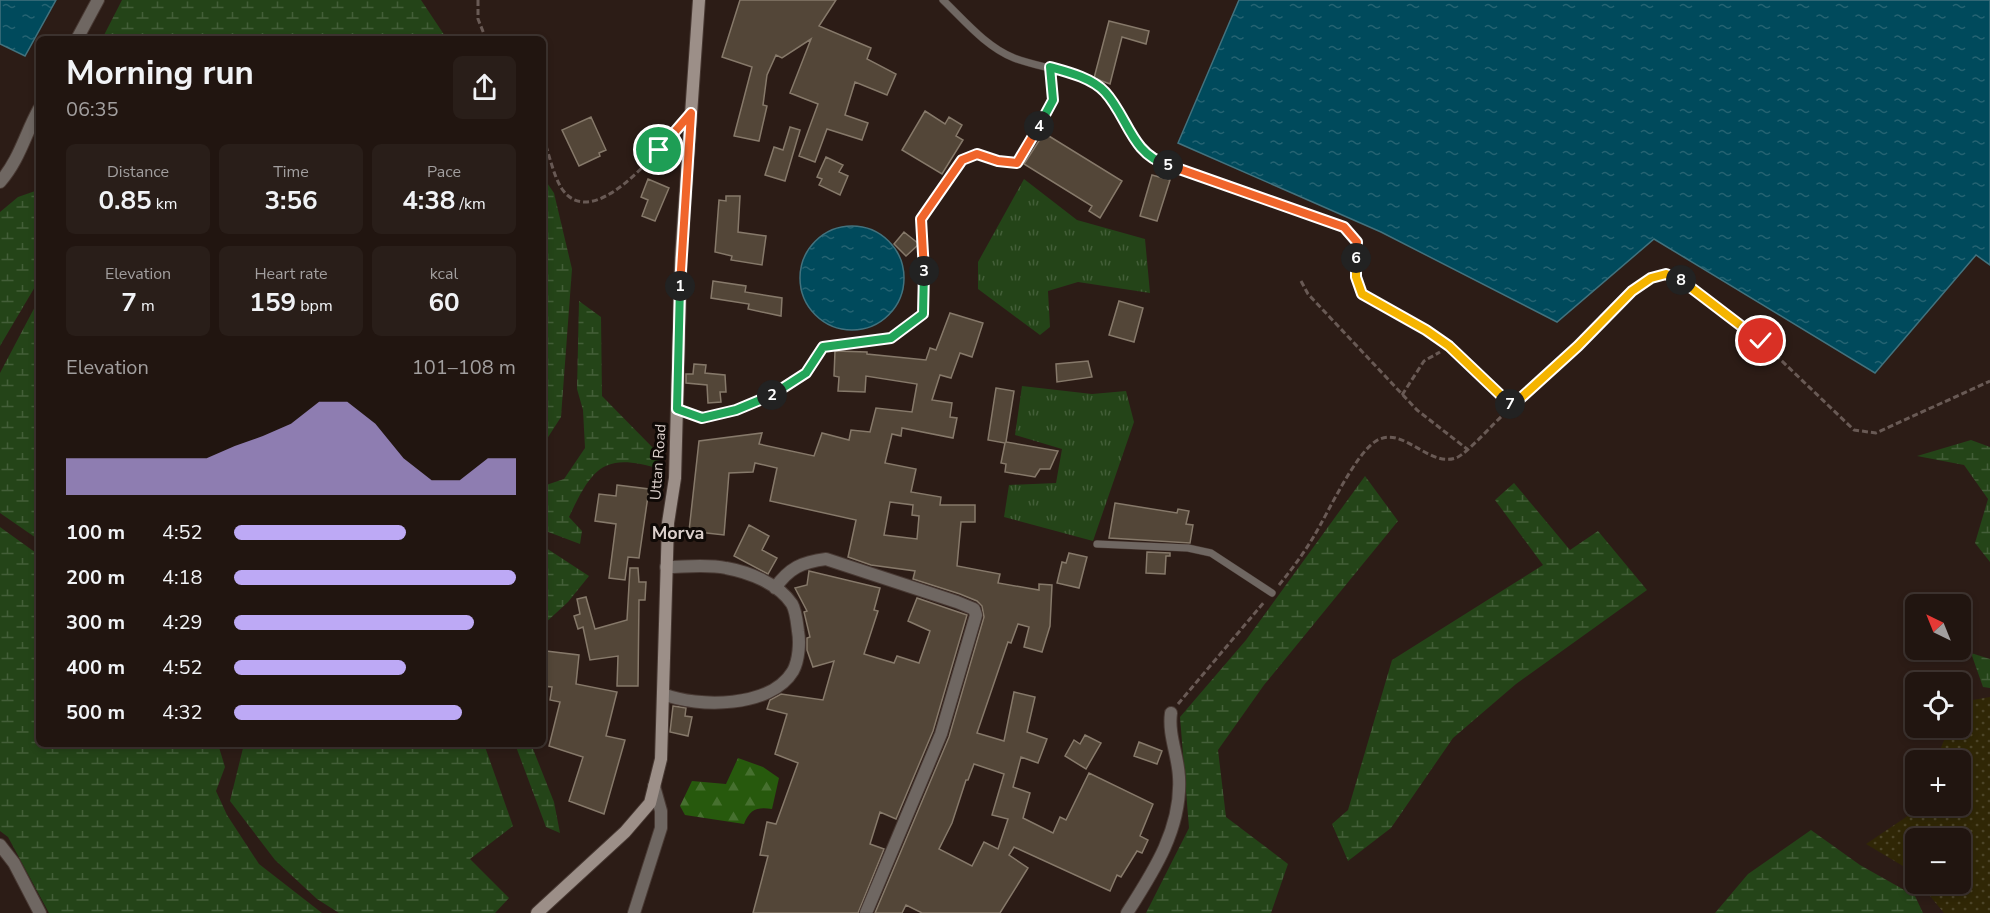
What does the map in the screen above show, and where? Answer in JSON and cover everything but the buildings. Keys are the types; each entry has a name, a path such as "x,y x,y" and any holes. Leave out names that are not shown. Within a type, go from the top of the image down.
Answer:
{"main road":[{"name":"Uttan Road","path":"537,913 625,832 650,802 662,759 668,523 675,478 681,258 699,0"}],"street":[{"path":"79,36 98,0"},
{"path":"0,182 19,157 36,116"},
{"path":"775,588 792,568 808,561 826,559 957,602 974,609 976,615 941,734 866,913"},
{"path":"663,694 683,702 707,704 740,701 777,688 794,670 800,642 793,606 775,588 746,574 723,567 666,567"},
{"path":"1127,913 1151,876 1169,838 1179,805 1179,775 1170,724 1171,713"},
{"path":"634,913 661,828 661,811 654,786"},
{"path":"0,845 14,863 40,913"}],"lane":[{"path":"943,0 996,48 1014,58 1088,80 1104,91 1136,143 1156,161 1344,227 1357,242 1356,277 1362,294 1426,330 1449,346 1512,406"},
{"path":"1097,544 1188,548 1211,553 1272,592"}],"path":[{"path":"478,0 478,19 485,36"},
{"path":"677,409 702,418 766,399 806,373 823,347 891,338 923,314 921,219 962,160 977,154 998,161 1017,163 1053,100 1050,67"},
{"path":"546,145 562,189 578,201 595,202 615,192 659,150 691,113"},
{"path":"1171,713 1272,592 1313,538 1364,450 1377,440 1385,438 1405,441 1444,459 1458,457 1578,346 1632,291 1651,278 1666,274 1678,278 1761,341 1854,430 1876,433 1990,381"},
{"path":"1302,281 1308,294 1402,395 1417,410 1467,449"},
{"path":"1402,395 1424,361 1449,346"}],"green space":[{"path":"122,0 421,0 445,36 104,36"},
{"path":"1024,179 1077,220 1145,239 1150,293 1078,282 1048,291 1050,327 1040,335 978,289 978,262"},
{"path":"546,181 554,193 572,269 561,417 546,440"},
{"path":"36,191 36,285 0,346 0,212 18,197"},
{"path":"579,301 601,317 602,396 657,452 661,469 626,462 613,463 594,475 585,486 569,517 582,531 580,544 546,531 546,485 564,479 585,448 583,410 577,389"},
{"path":"36,305 36,538 0,513 0,373"},
{"path":"1022,386 1092,394 1126,391 1134,422 1093,541 1004,517 1009,485 1056,483 1062,449 1015,435"},
{"path":"1971,440 1990,447 1990,562 1975,543 1988,499 1964,465 1917,456"},
{"path":"1365,476 1398,521 1264,685 1218,750 1226,817 1288,864 1271,913 1146,913 1189,828 1180,717 1246,640"},
{"path":"1514,483 1570,550 1598,531 1647,590 1516,684 1453,738 1391,828 1348,861 1332,824 1348,810 1392,660 1543,565 1495,500"},
{"path":"0,527 36,553 36,747 219,747 225,767 216,791 227,815 259,864 322,913 49,913 8,837 0,831"},
{"path":"546,548 589,576 568,602 546,622"},
{"path":"1971,653 1990,659 1990,688 1983,687"},
{"path":"243,747 485,747 513,826 470,859 509,898 495,913 339,913 317,899 275,860 230,801"},
{"path":"516,747 532,747 554,802 560,833 546,827"},
{"path":"738,758 763,767 779,778 772,809 755,810 744,824 685,815 680,806 692,781 726,784"},
{"path":"1811,830 1860,865 1905,890 1905,894 1915,896 1923,913 1715,913 1748,874"}],"sand":[{"path":"1990,697 1990,913 1944,913 1928,894 1971,894 1971,828 1905,828 1905,867 1866,844 1908,816 1971,816 1971,750 1940,750 1945,738 1971,738 1971,700"}],"water":[{"path":"0,0 56,0 25,56 0,44"},
{"path":"1239,0 1990,0 1990,265 1976,255 1875,373 1654,239 1557,322 1381,232 1178,143"},
{"path":"852,226 872,230 889,241 900,258 904,278 900,298 889,315 872,326 852,330 832,326 815,315 804,298 800,278 804,258 815,241 832,230"}],"district":[{"name":"Morva","path":"678,533"}],"route":[{"path":"659,150 691,113 681,258 677,409 702,418 736,410 766,399 806,373 823,347 891,338 923,314 924,244 921,219 962,160 977,154 998,161 1017,163 1053,100 1050,67 1088,80 1104,91 1136,143 1156,161 1344,227 1353,234 1357,242 1355,269 1357,286 1362,294 1426,330 1449,346 1512,406 1578,346 1632,291 1651,278 1666,274 1678,278 1761,341"}]}
